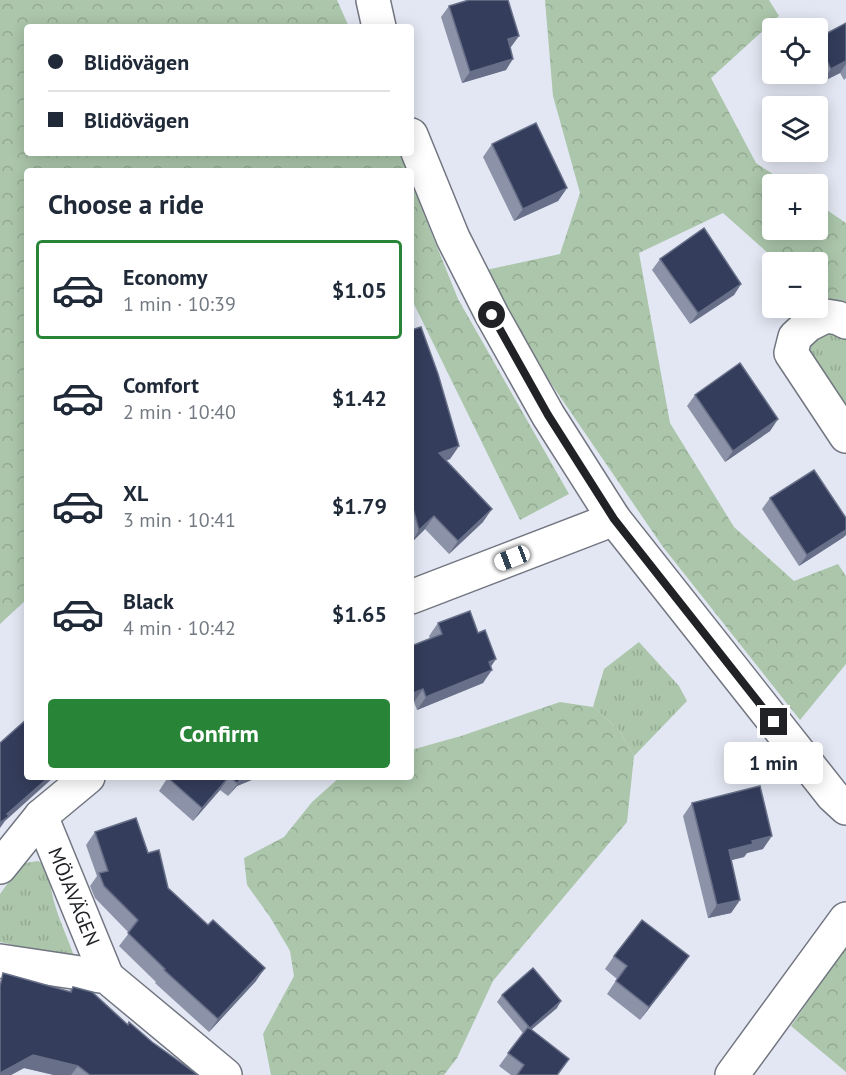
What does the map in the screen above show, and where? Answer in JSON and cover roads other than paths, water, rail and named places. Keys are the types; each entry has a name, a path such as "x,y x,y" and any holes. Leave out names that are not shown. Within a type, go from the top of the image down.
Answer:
{"street":[{"path":"373,0 378,24"},
{"path":"414,142 453,238 492,315 548,415 614,519 832,796 846,808"},
{"path":"846,322 826,316 808,325 795,337 792,353 846,436"},
{"path":"414,596 614,519"},
{"name":"MÖJAVÄGEN","path":"0,867 41,816 84,780"},
{"name":"MÖJAVÄGEN","path":"41,816 106,977 225,1075"},
{"path":"732,1075 846,919"},
{"name":"MÖJAVÄGEN","path":"0,961 106,977"}]}
